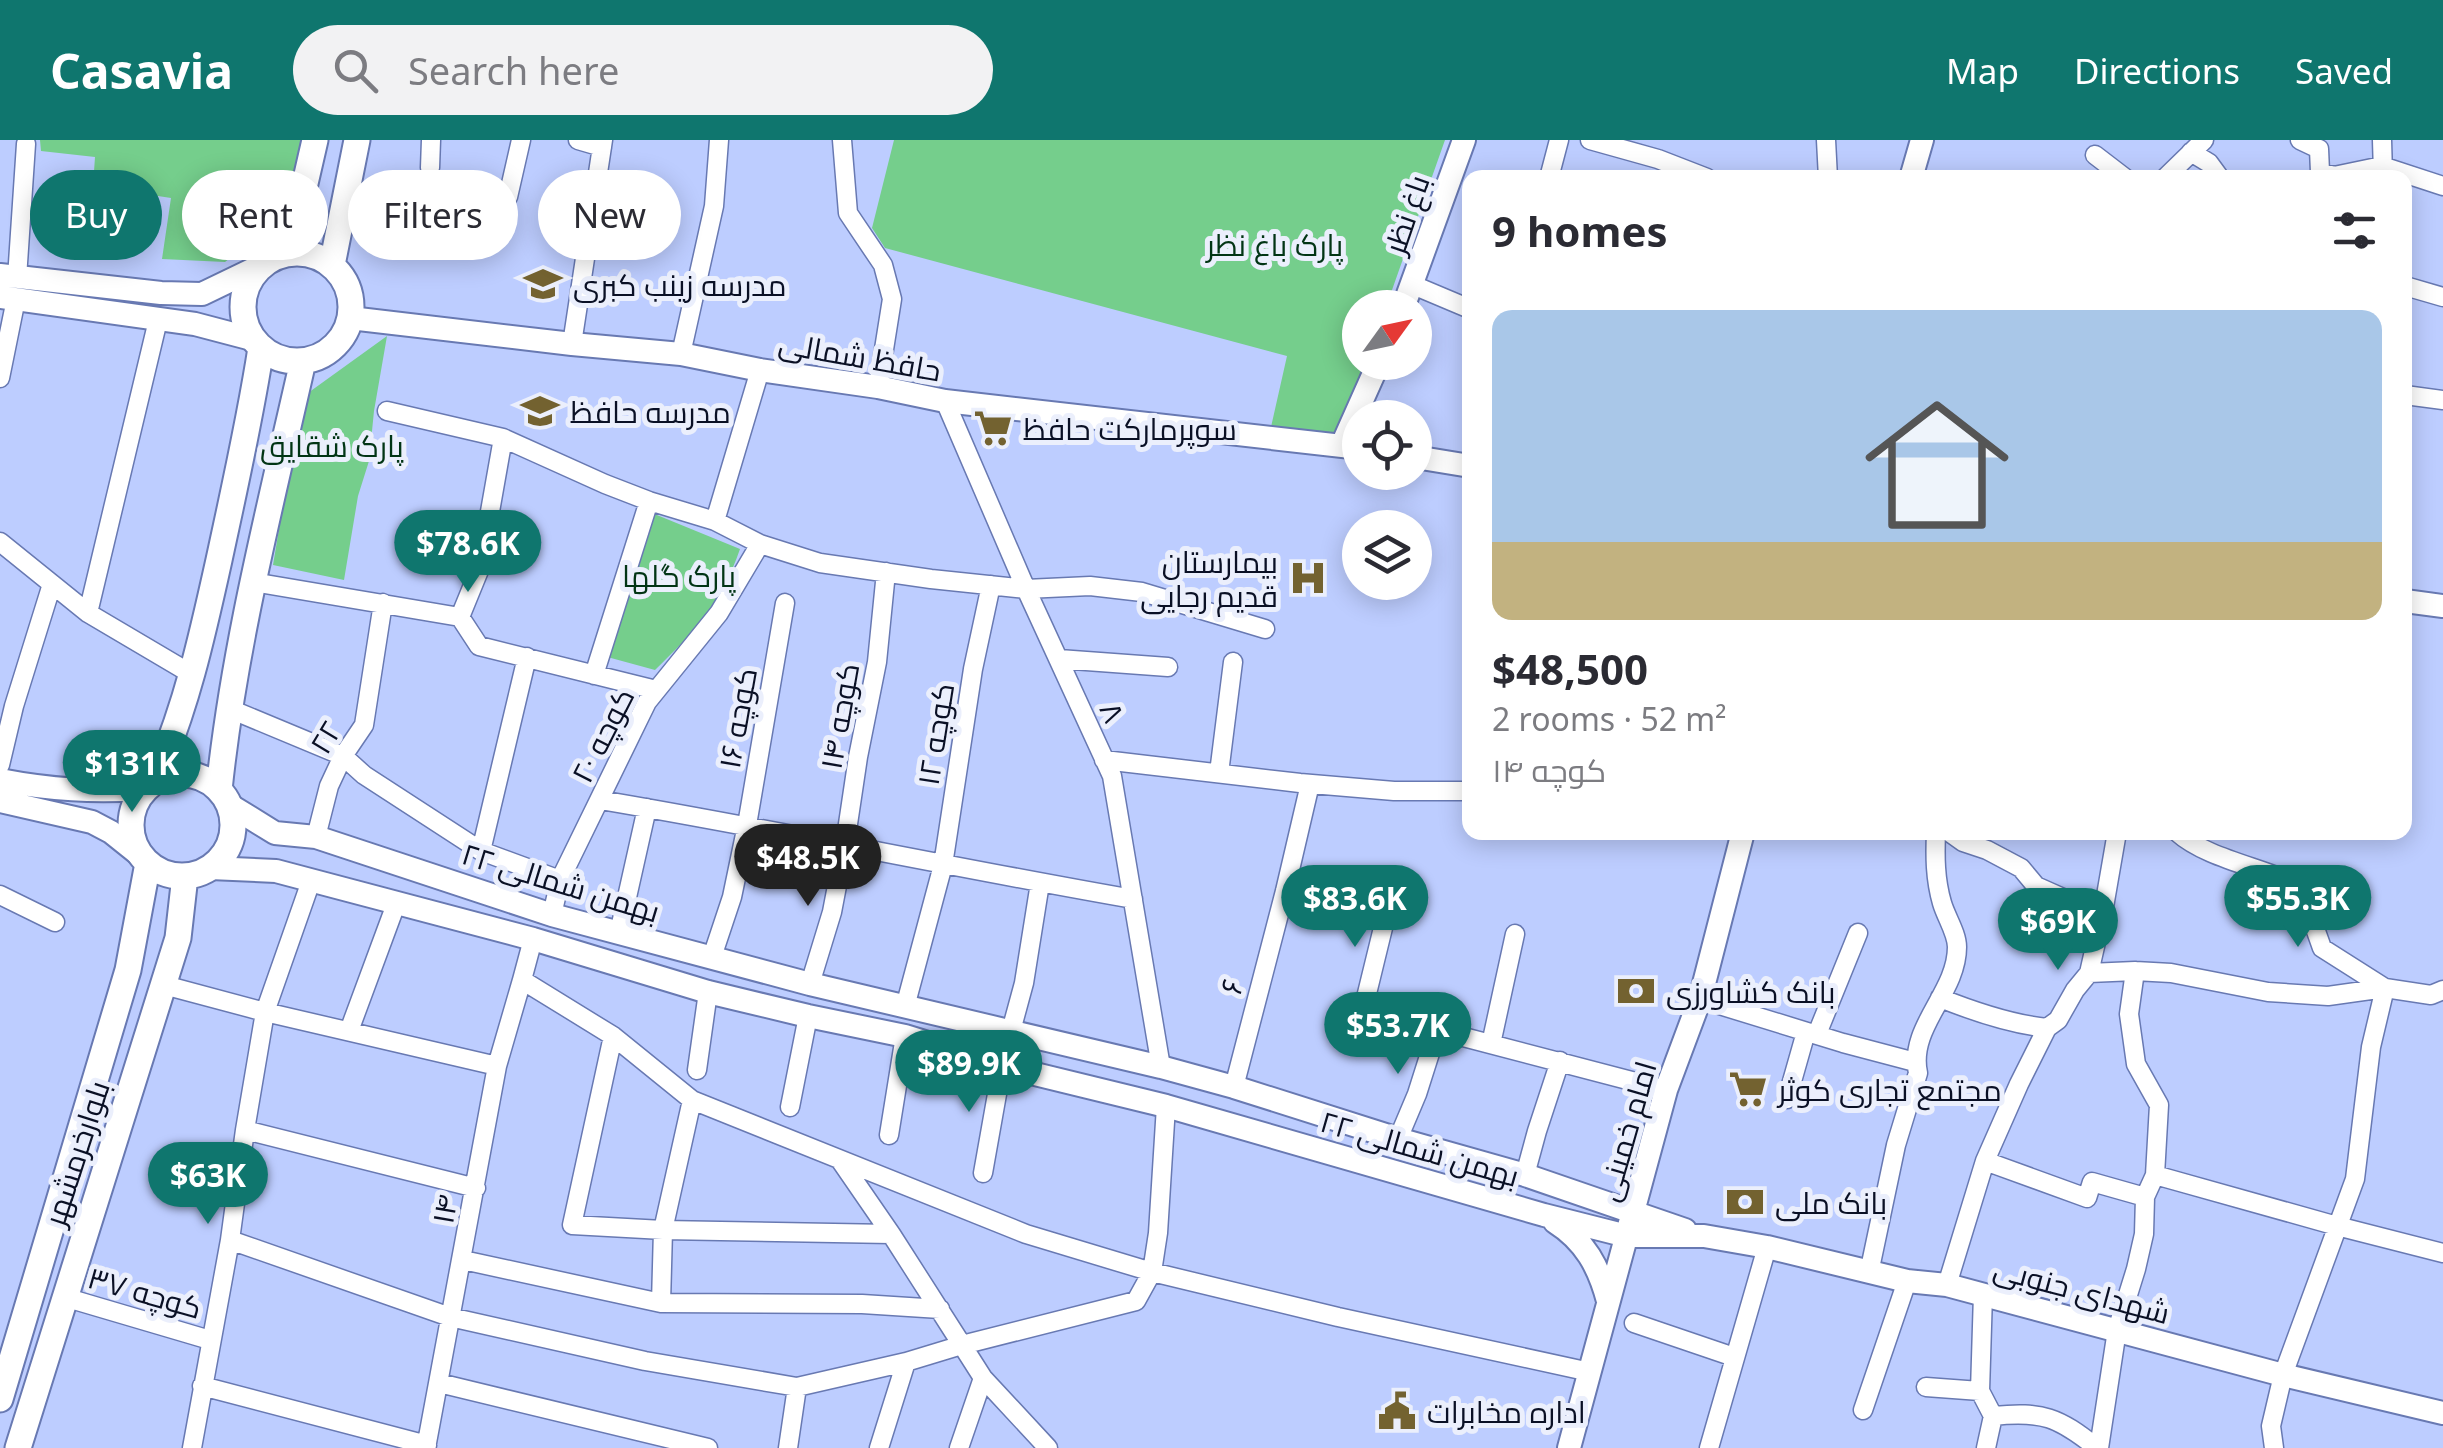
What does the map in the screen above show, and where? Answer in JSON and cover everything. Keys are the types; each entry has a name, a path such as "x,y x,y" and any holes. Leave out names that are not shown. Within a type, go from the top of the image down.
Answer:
{"main road":[{"path":"308,170 315,140"},
{"path":"332,266 358,140"},
{"name":"باغ نظر","path":"1411,290 1464,140"},
{"path":"1913,170 1922,140"},
{"path":"328,241 339,233"},
{"path":"308,253 332,266 342,277 349,291 350,318 334,347 303,361 281,359 257,344 195,324 158,320 8,288 202,294 269,261 308,253"},
{"path":"144,860 132,839 130,820 137,799 149,785 172,741 193,675 251,415 257,344 246,328 242,302 250,278 269,261"},
{"path":"195,324 207,318 202,294"},
{"name":"حافظ شمالی","path":"350,318 681,354 945,401 1342,445"},
{"path":"0,801 98,826 159,871 185,876 210,868 228,848 233,823 224,797 223,748 254,582 303,361"},
{"path":"251,415 264,406 275,406 289,424"},
{"path":"1432,460 1462,465"},
{"path":"2412,602 2443,606"},
{"path":"172,741 181,755 196,764 209,762 223,748"},
{"path":"0,780 46,789 103,791 149,785 166,776 193,775 206,779 224,797"},
{"path":"98,826 106,811 103,791"},
{"name":"۲۲ بهمن شمالی","path":"224,797 275,833 316,837 552,915 810,984 1161,1066 1634,1211"},
{"path":"275,833 262,854 276,872"},
{"name":"امام خمینی","path":"1569,1448 1666,1090 1700,999 1742,840"},
{"name":"بلوارخرمشهر","path":"0,1399 128,970 144,860"},
{"name":"۲۲ بهمن شمالی","path":"210,868 276,872 533,939 708,992 905,1036 1002,1066 1166,1106 1627,1236"},
{"name":"بلوارخرمشهر","path":"18,1448 178,938 185,876"},
{"path":"135,925 146,921 164,923 178,938"},
{"name":"شهدای جنوبی","path":"1634,1211 1704,1236 1907,1281 1946,1285 2443,1412"},
{"path":"1544,1215 1568,1230 1588,1250 1602,1275 1609,1303"},
{"name":"شهدای جنوبی","path":"1627,1236 1704,1236"}],"street":[{"path":"430,168 431,140"},
{"path":"514,170 521,140"},
{"path":"572,344 602,144 578,140"},
{"path":"681,354 714,206 719,140"},
{"path":"842,140 848,213 883,265 892,299 878,387"},
{"path":"1551,170 1560,140"},
{"path":"1594,140 1656,168"},
{"path":"1826,140 1828,170"},
{"path":"2300,140 2319,149 2320,170"},
{"path":"2382,140 2382,170"},
{"path":"0,378 26,144"},
{"path":"2173,170 2198,146 2214,170"},
{"path":"2094,155 2114,170"},
{"path":"2412,179 2443,186"},
{"path":"1413,285 1462,306"},
{"path":"2412,288 2443,297"},
{"path":"88,612 158,320"},
{"path":"715,521 760,370"},
{"path":"2412,396 2443,400"},
{"name":"۸","path":"945,401 1112,776 1161,1066"},
{"path":"387,411 503,438 649,501 715,521 760,544 820,563 1026,589 1090,586 1142,592 1265,629"},
{"path":"460,618 480,568 503,438"},
{"path":"594,674 649,501"},
{"path":"0,542 88,612 193,675"},
{"name":"کوچه ۲۰","path":"552,915 560,880 647,702 719,612 760,544"},
{"name":"کوچه ۱۴","path":"810,984 832,912 845,844 877,662 886,572"},
{"path":"254,582 460,618 479,646 656,690"},
{"path":"0,765 52,584"},
{"name":"کوچه ۱۲","path":"905,1007 943,865 973,669 992,585"},
{"name":"کوچه ۱۶","path":"712,957 732,896 747,826 785,603"},
{"name":"۲۲","path":"316,837 329,786 364,725 383,604"},
{"path":"481,851 527,658"},
{"path":"1058,659 1168,667"},
{"path":"1219,773 1233,662"},
{"path":"230,709 343,756 364,775 481,851 560,880"},
{"path":"1104,760 1310,784 1394,791 1462,791"},
{"name":"۶","path":"1234,1087 1310,784"},
{"path":"600,800 1133,900"},
{"path":"620,932 647,808"},
{"path":"1870,1273 1896,1145 1918,1073 1915,1062 1919,1041 1952,972 1957,945 1941,900 1934,862 1935,840"},
{"path":"1960,840 2021,868 2036,886 2064,898 2066,908 2079,916 2104,906"},
{"path":"1946,1285 1985,1161 2018,1084 2048,1028 2058,1020 2089,973 2116,840"},
{"path":"2194,840 2300,886 2322,948 2385,988"},
{"path":"192,1448 230,1240 265,1012 311,882"},
{"path":"1011,1031 1024,982 1040,883"},
{"path":"0,896 55,922"},
{"path":"1391,896 1362,1014 1666,1090"},
{"path":"348,1032 396,904"},
{"path":"1491,1044 1515,934"},
{"path":"1788,1099 1811,1033 1858,934"},
{"name":"۱۴","path":"426,1447 497,1066 533,939"},
{"path":"1994,1416 2026,1413 2056,1421 2071,1427 2098,1448 2116,1330 2136,1269 2144,1234 2145,1198 2155,1175 2159,1105 2136,1064 2129,1014 2134,971"},
{"path":"2089,973 2171,973 2268,992 2328,996 2385,988 2431,996 2443,990"},
{"path":"522,980 613,1036 692,1100 1026,1234 1152,1272 1590,1372"},
{"path":"164,985 497,1066"},
{"path":"2274,1448 2271,1426 2283,1374 2354,1178 2371,1046 2385,988"},
{"path":"697,1070 708,992"},
{"path":"1940,998 2020,1025 2048,1028"},
{"path":"1700,999 1915,1062"},
{"path":"790,1107 808,1016"},
{"path":"1398,1139 1437,1031"},
{"path":"613,1036 572,1225 891,1234"},
{"path":"890,1135 905,1036"},
{"path":"1525,1175 1560,1061"},
{"path":"983,1174 1002,1066"},
{"path":"662,1303 663,1230 692,1100"},
{"path":"230,1240 450,1317 645,1361 797,1386 906,1362 1136,1301 1152,1272 1166,1106"},
{"path":"245,1130 476,1188"},
{"path":"840,1159 983,1378 1048,1448"},
{"path":"1985,1161 2087,1198 2092,1182 2145,1198"},
{"path":"2155,1175 2443,1253"},
{"path":"1715,1446 1734,1357 1767,1247"},
{"path":"463,1260 662,1303 862,1304 940,1309"},
{"path":"1863,1410 1907,1281"},
{"path":"1983,1294 1980,1390 1994,1416 1986,1448"},
{"name":"کوچه ۳۷","path":"64,1297 210,1340"},
{"path":"1634,1323 1734,1357"},
{"path":"878,1448 906,1362"},
{"path":"959,1448 983,1378"},
{"path":"440,1382 708,1448"},
{"path":"202,1386 426,1447"},
{"path":"788,1448 797,1386"},
{"path":"1926,1387 1980,1390"}],"green space":[{"path":"40,140 303,140 296,170 182,170 182,260 162,259 171,198 162,197 162,170 94,170 95,157 41,151"},
{"name":"پارک باغ نظر","path":"894,140 1445,140 1392,290 1342,290 1342,380 1361,380 1354,400 1342,400 1341,438 1271,427 1287,356 885,248 872,228"},
{"name":"پارک شقایق","path":"387,336 369,461 358,496 344,580 273,565 301,398"},
{"name":"پارک گلها","path":"652,513 740,549 706,615 655,670 600,655"}],"place":[{"name":"مدرسه زینب کبری","path":"543,284"},
{"name":"مدرسه حافظ","path":"540,411"},
{"name":"سوپرمارکت حافظ","path":"993,428"},
{"name":"بیمارستان قدیم رجایی","path":"1308,578"},
{"name":"بانک کشاورزی","path":"1636,991"},
{"name":"مجتمع تجاری کوثر","path":"1748,1089"},
{"name":"بانک ملی","path":"1745,1202"},
{"name":"اداره مخابرات","path":"1397,1411"}]}
